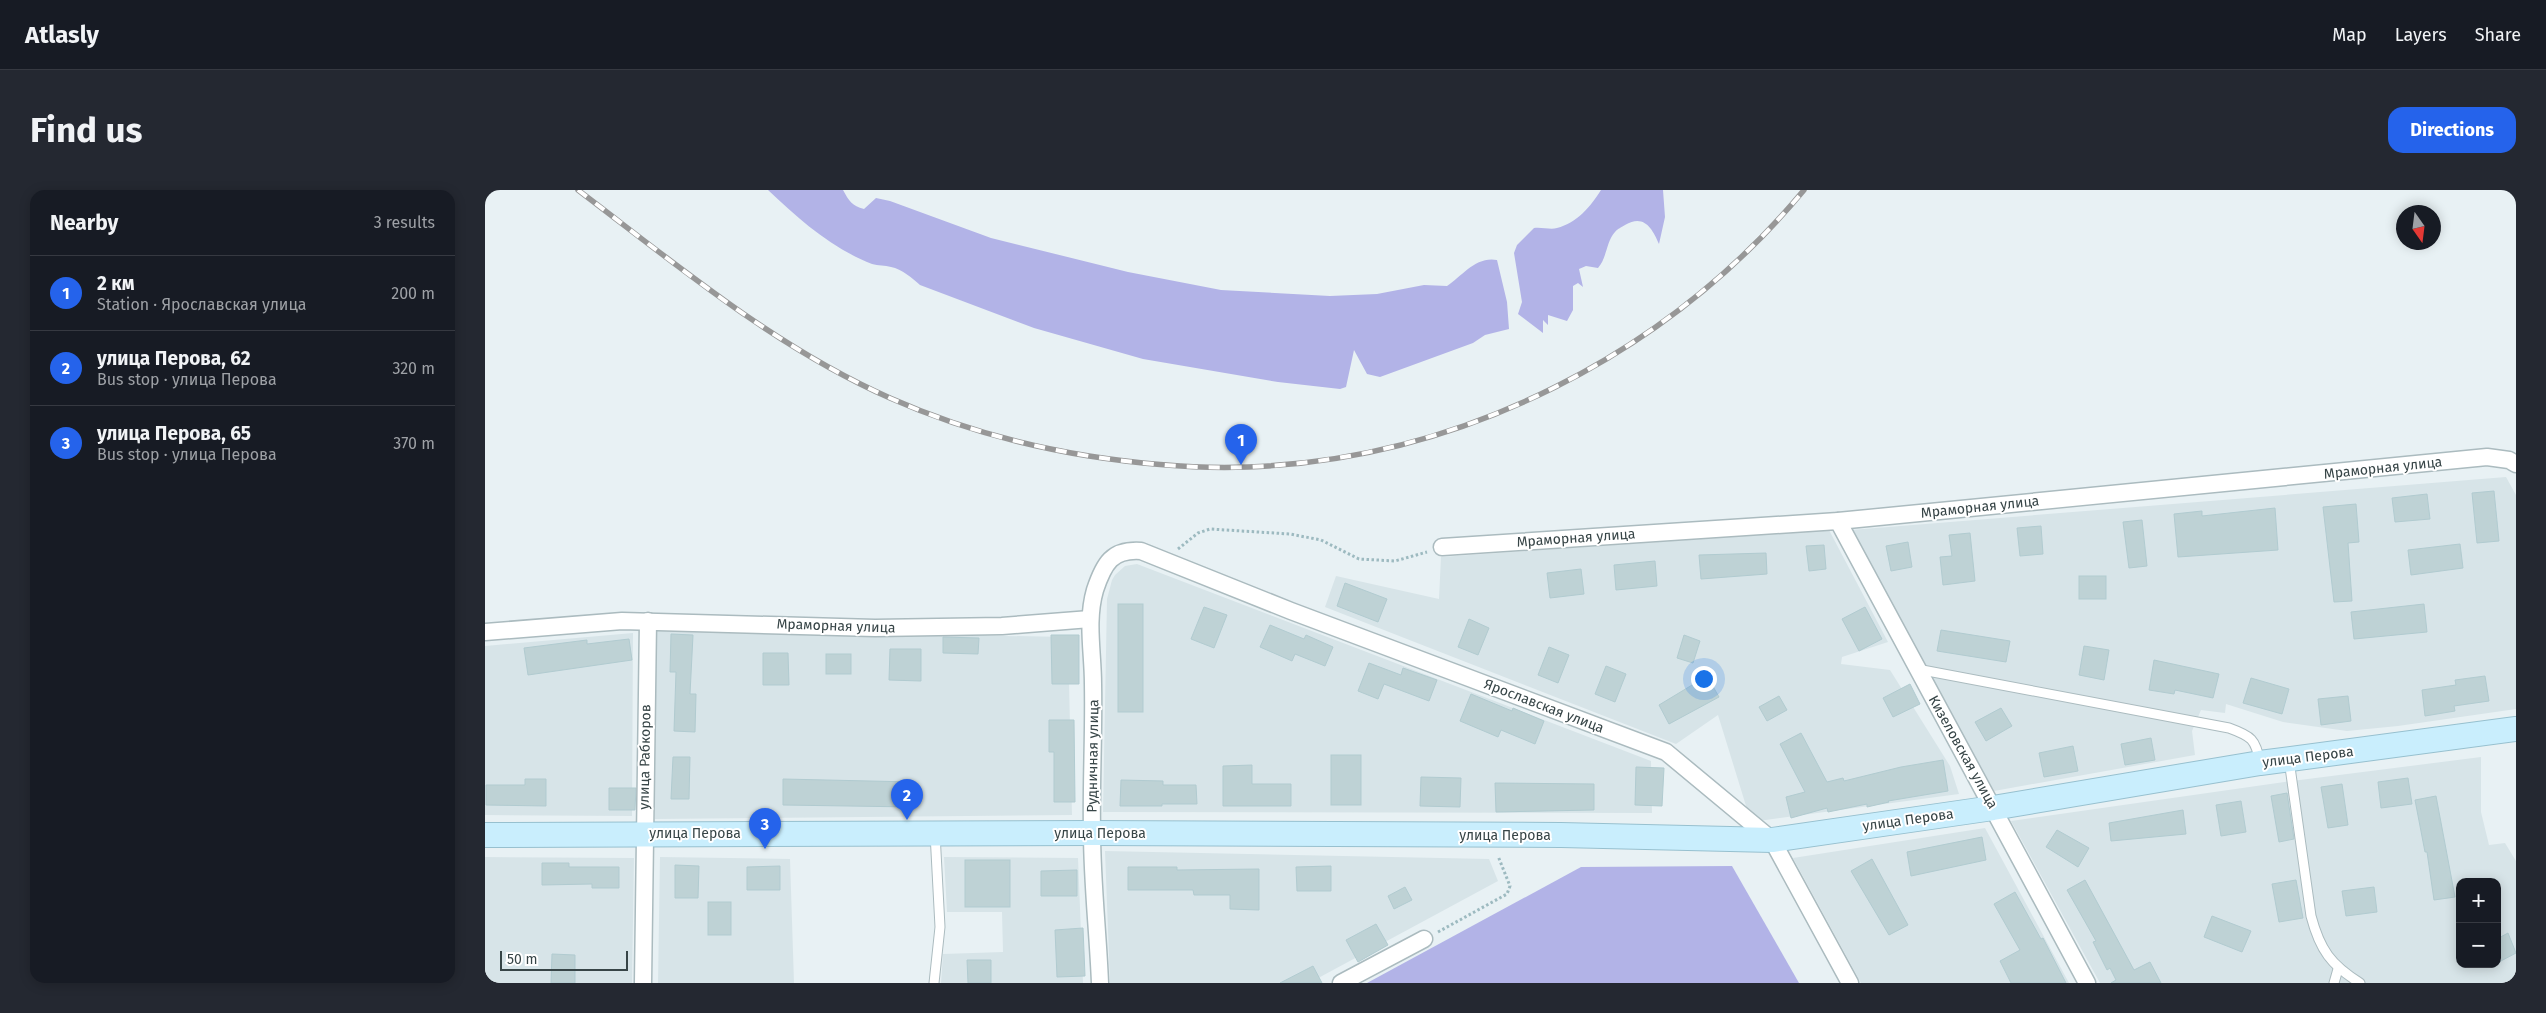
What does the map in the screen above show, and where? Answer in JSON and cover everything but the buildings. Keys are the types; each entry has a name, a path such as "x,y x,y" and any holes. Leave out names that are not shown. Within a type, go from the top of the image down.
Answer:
{"main road":[{"name":"улица Перова","path":"485,835 1092,833 1551,835 1771,840 1993,808 2260,763 2516,729"}],"street":[{"name":"Мраморная улица","path":"1441,547 1838,521 2487,457 2498,458 2516,464"},
{"name":"Кизеловская улица","path":"1838,521 2087,983"},
{"name":"Ярославская улица","path":"1090,619 1095,590 1110,560 1119,552 1141,551 1291,611 1666,752 1771,840 1850,983"},
{"name":"Мраморная улица","path":"485,632 581,623 647,621 875,628 1003,626 1090,619"},
{"name":"Рудничная улица","path":"1090,619 1093,683 1092,833 1101,983"},
{"name":"улица Рабкоров","path":"643,983 647,621"},
{"path":"1341,983 1424,939"}],"lane":[{"path":"1917,669 2229,728 2247,734 2255,742 2260,763"},
{"path":"2289,760 2311,916 2317,940 2338,969 2360,983"},
{"path":"934,983 940,927 935,833"},
{"path":"2334,983 2338,969"}],"path":[{"path":"1161,559 1198,533 1210,529 1291,534 1321,540 1359,559 1395,561 1441,547"},
{"path":"1424,939 1507,894 1510,886 1498,856"}],"shaded area":[{"path":"768,190 843,190 851,203 864,209 876,198 890,201 991,238 1128,272 1221,290 1330,296 1377,294 1424,285 1447,286 1476,264 1482,261 1497,260 1507,302 1509,329 1485,335 1473,343 1380,377 1367,374 1354,350 1346,387 1340,389 1278,382 1143,359 1034,328 920,285 907,274 895,268 872,264 843,250 817,232"},
{"path":"1601,190 1663,190 1665,217 1659,244 1647,224 1642,222 1632,222 1617,230 1610,240 1598,268 1586,266 1579,269 1583,287 1578,283 1573,286 1573,310 1567,321 1548,315 1548,325 1543,320 1543,333 1518,314 1522,302 1514,253 1517,245 1534,228 1555,229 1571,222 1588,208"},
{"path":"2506,477 2516,495 2516,709 2398,726 2347,731 2283,722 2226,704 2225,713 2201,710 2192,731 2195,755 1994,791 1851,530"},
{"path":"1829,530 1888,642 1842,657 1841,664 1890,670 1950,766 1959,794 1751,822 1718,715 1676,744 1325,607 1336,576 1439,599 1441,557"},
{"path":"1137,564 1651,761 1652,813 1103,812 1107,599 1115,575 1125,566"},
{"path":"653,630 1068,637 1072,815 655,819"},
{"path":"633,633 632,816 485,815 485,646"},
{"path":"2481,757 2481,812 2489,845 2505,843 2516,861 2516,983 2100,983 2011,821 2292,781"},
{"path":"1985,828 2069,983 1861,983 1793,858"},
{"path":"1105,851 1489,859 1498,881 1309,983 1110,983"},
{"path":"485,857 634,858 632,983 485,983"},
{"path":"660,857 790,859 794,983 658,983"},
{"path":"944,857 1078,858 1083,983 941,983 943,954 1003,952 1002,912 947,912"},
{"path":"1732,866 1799,983 1367,983 1581,867"}],"railway":[{"path":"578,190 690,275 767,330 807,355 890,398 963,426 1038,446 1109,459 1189,467 1248,467 1328,460 1406,443 1482,419 1555,387 1625,348 1690,301 1750,249 1804,190"}],"place":[{"name":"2 км","path":"1241,465"},
{"name":"улица Перова, 62","path":"907,820"},
{"name":"улица Перова, 65","path":"765,849"}]}
